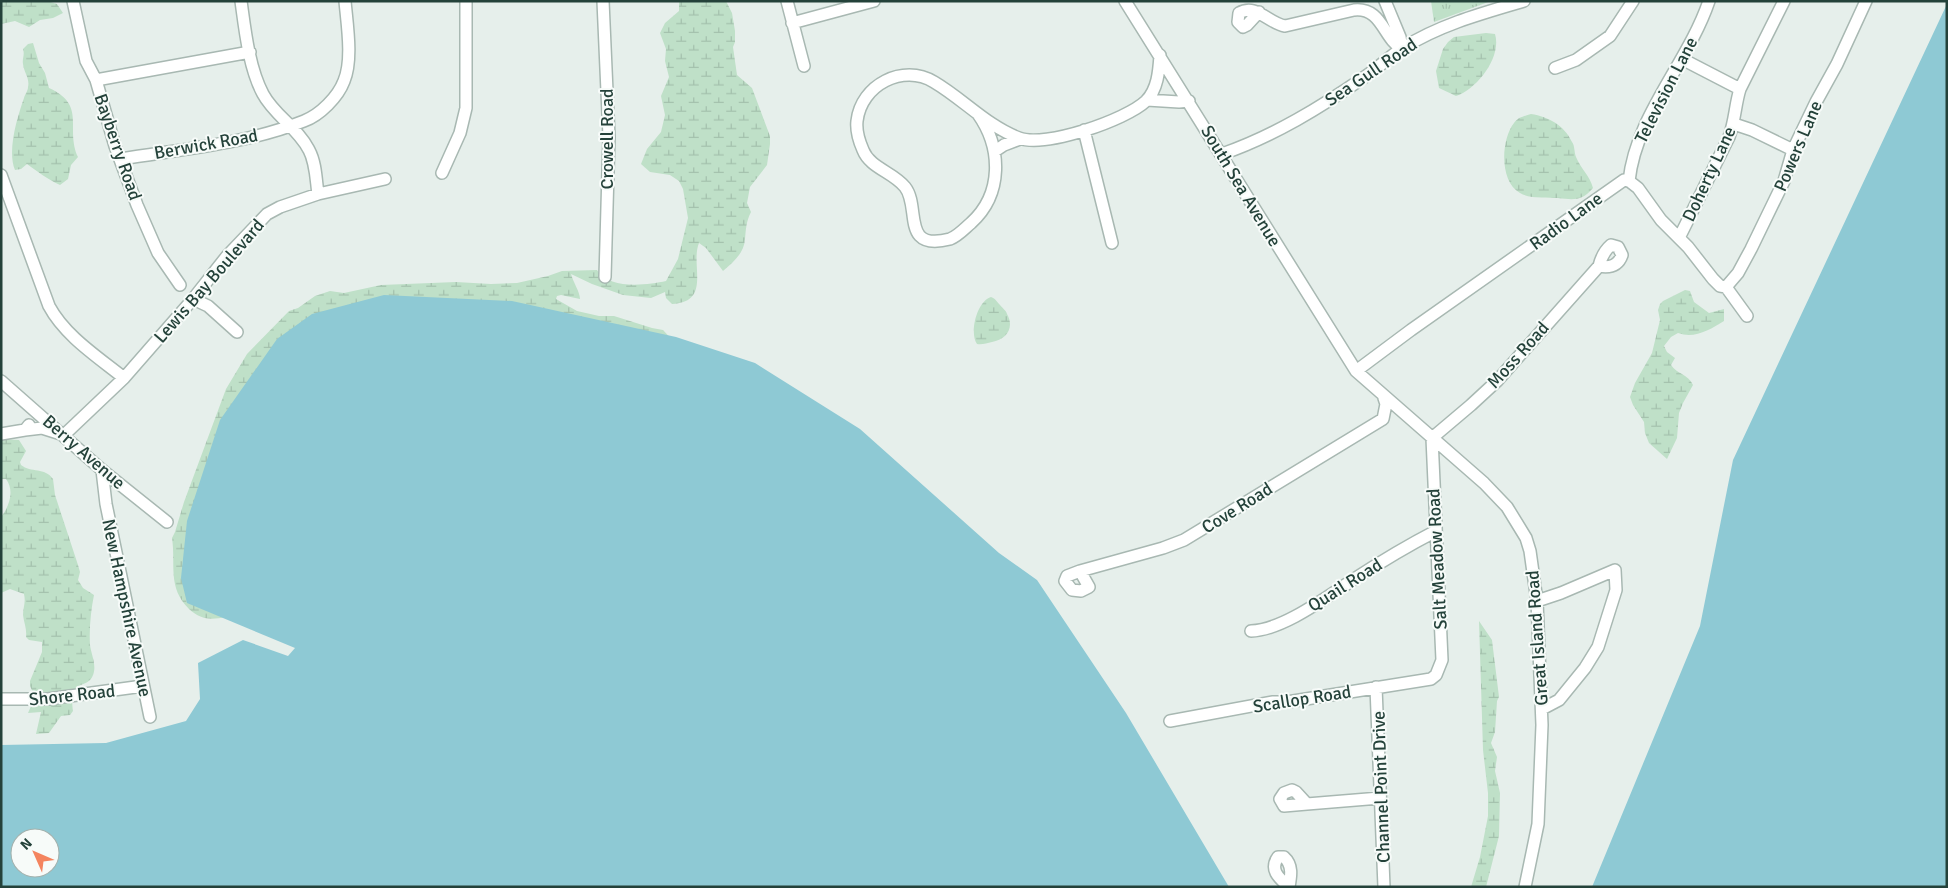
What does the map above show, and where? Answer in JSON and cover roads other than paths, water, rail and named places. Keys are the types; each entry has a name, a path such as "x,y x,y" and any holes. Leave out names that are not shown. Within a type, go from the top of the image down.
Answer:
{"street":[{"name":"Bayberry Road","path":"73,1 86,61 96,80 111,132 137,205 158,254 180,285"},
{"path":"241,1 257,81 263,95 310,151 318,194"},
{"name":"Berwick Road","path":"121,159 198,148 260,136 306,121 336,95 345,79 348,58 345,1"},
{"path":"442,173 460,133 466,108 466,1"},
{"name":"Crowell Road","path":"603,1 609,137 605,277"},
{"path":"787,1 804,66"},
{"path":"792,23 874,1"},
{"name":"South Sea Avenue","path":"1126,1 1356,371"},
{"path":"1385,1 1400,37 1402,49"},
{"name":"Sea Gull Road","path":"1222,154 1295,121 1367,75 1402,49 1437,30 1524,1"},
{"path":"1555,68 1576,60 1610,36 1633,1"},
{"name":"Television Lane","path":"1629,181 1631,165 1638,141 1673,72 1682,59 1709,1"},
{"name":"Doherty Lane","path":"1679,238 1730,137 1740,89 1784,1"},
{"name":"Powers Lane","path":"1726,287 1738,273 1751,249 1784,180 1794,150 1816,102 1837,64 1866,1"},
{"path":"1259,12 1278,25 1284,26 1362,9 1369,11 1381,23 1395,45 1402,49"},
{"path":"96,80 250,52"},
{"path":"978,114 988,128 995,150 995,179 986,205 979,216 955,237 942,241 932,241 917,233 912,217 910,196 905,187 866,157 858,133 858,114 872,90 888,79 908,75 922,76 931,80 998,128 1020,139 1037,141 1084,130 1125,114 1147,100 1158,76 1160,54"},
{"path":"1682,59 1740,89"},
{"path":"1147,100 1189,101"},
{"path":"1734,124 1752,130 1794,150"},
{"path":"1084,130 1112,243"},
{"path":"995,150 1020,139"},
{"path":"1,175 55,318 124,378"},
{"name":"Lewis Bay Boulevard","path":"64,435 124,378 259,220 280,207 318,194 385,179"},
{"path":"1629,181 1638,188 1661,220 1679,238 1707,273 1720,286 1726,287 1747,316"},
{"name":"Radio Lane","path":"1356,371 1371,358 1544,238 1619,182 1629,181"},
{"name":"Moss Road","path":"1432,438 1471,405 1507,370 1599,266"},
{"path":"193,298 208,306 237,332"},
{"name":"Great Island Road","path":"1356,371 1384,398 1484,483 1514,515 1530,551 1538,601 1542,709 1538,824 1525,887"},
{"name":"Berry Avenue","path":"1,381 102,470 167,522"},
{"path":"1383,418 1386,404 1384,398"},
{"path":"25,430 38,414"},
{"name":"Cove Road","path":"1080,571 1163,548 1184,540 1383,418 1391,419 1404,415"},
{"path":"1,434 42,428 64,435"},
{"name":"Salt Meadow Road","path":"1432,438 1442,660 1439,671 1433,678"},
{"name":"New Hampshire Avenue","path":"102,470 106,504 150,717"},
{"name":"Quail Road","path":"1251,631 1268,628 1296,615 1436,531"},
{"path":"1538,601 1615,570 1616,590 1598,647 1585,668 1559,700 1542,709"},
{"name":"Scallop Road","path":"1170,721 1273,702 1433,678"},
{"name":"Shore Road","path":"1,699 48,699 143,686"},
{"name":"Channel Point Drive","path":"1376,687 1384,887"},
{"path":"1307,804 1380,798"}],"water":[{"path":"1947,4 1947,887 1592,887 1700,626 1733,460"},
{"path":"384,295 512,301 676,337 755,363 860,429 999,553 1037,580 1126,713 1229,887 1,887 1,745 106,743 186,721 200,699 198,663 243,640 288,656 295,648 187,603 181,578 187,521 220,420 277,339 312,314"}]}
